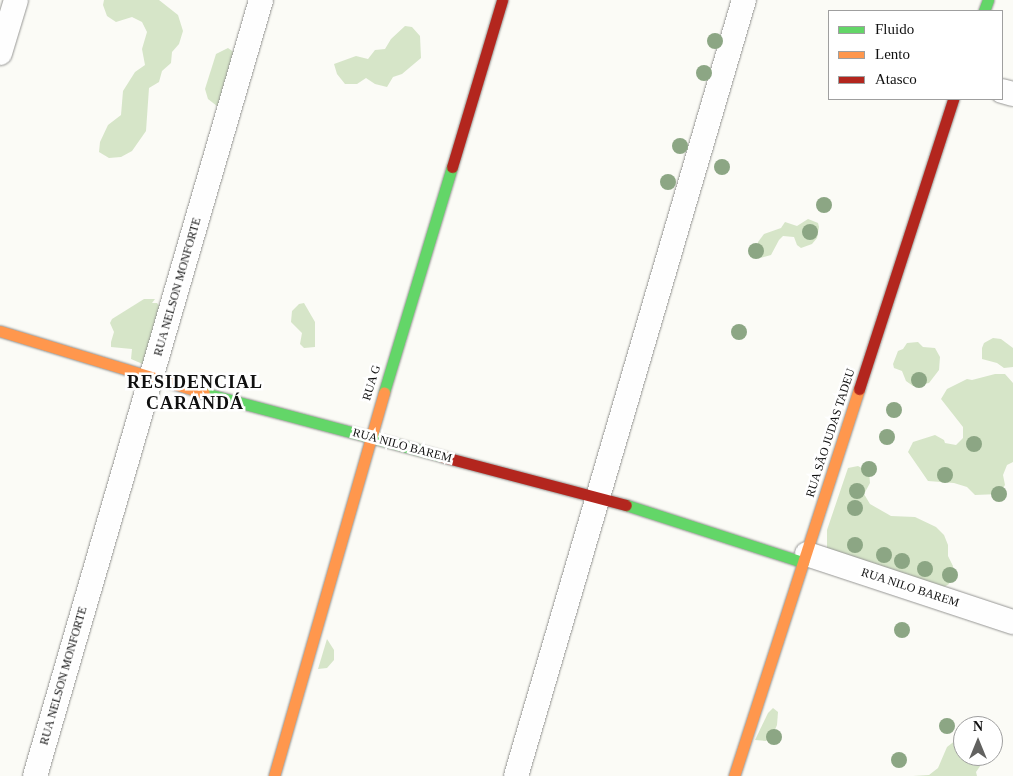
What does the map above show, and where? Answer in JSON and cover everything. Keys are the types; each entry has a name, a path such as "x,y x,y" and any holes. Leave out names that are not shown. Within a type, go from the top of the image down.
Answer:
{"street":[{"path":"0,53 16,0"},
{"name":"RUA NELSON MONFORTE","path":"34,776 261,0"},
{"name":"RUA G","path":"274,776 370,438 502,0"},
{"path":"516,776 744,0"},
{"name":"RUA SÃO JUDAS TADEU","path":"734,776 953,100"},
{"name":"RUA NILO BAREM","path":"0,331 151,378 370,438 597,496 1013,622"}],"green space":[{"path":"104,0 159,0 178,15 183,31 179,44 172,52 171,63 162,71 159,82 149,88 146,131 132,151 121,157 109,158 99,152 100,142 108,125 121,115 123,91 135,72 145,65 142,49 147,32 142,22 132,17 116,22 107,16 103,5"},
{"path":"405,26 412,27 420,36 421,58 402,74 393,77 387,87 375,84 366,78 357,84 345,84 337,74 334,64 356,56 368,59 375,50 385,49 391,39"},
{"path":"228,48 235,53 223,103 217,106 208,99 205,89 216,54"},
{"path":"808,219 818,223 819,227 817,238 812,244 801,248 797,245 794,237 783,236 771,255 760,258 756,253 758,242 764,234 781,228 785,222 797,226"},
{"path":"144,299 155,299 152,303 157,303 160,307 152,368 131,359 132,349 111,347 114,332 110,323 112,319"},
{"path":"304,303 315,322 315,347 304,348 300,344 302,333 291,322 292,311 299,304"},
{"path":"993,338 1001,339 1013,348 1013,367 1004,368 997,363 982,359 984,343"},
{"path":"918,342 923,347 935,348 940,357 939,370 929,383 913,386 906,381 902,371 894,368 893,364 898,351 903,349 907,343"},
{"path":"995,374 1005,374 1013,383 1013,462 1007,465 1003,475 1005,485 999,494 975,495 967,487 954,483 928,481 908,452 913,442 935,435 944,440 945,443 956,445 963,438 963,427 941,399 947,389 967,379 972,380"},
{"path":"858,466 869,472 870,483 864,494 870,504 891,516 915,517 936,527 944,535 948,545 948,556 953,566 949,584 939,590 827,551 827,530 848,468"},
{"path":"327,639 334,650 334,660 327,668 318,669"},
{"path":"773,708 778,712 777,725 774,732 766,741 755,740 768,713"},
{"path":"953,742 953,766 980,766 976,772 977,776 913,776 929,775 938,768 947,747"}],"traffic: fast":[{"path":"984,10 988,0"},
{"path":"384,392 452,167"},
{"path":"204,393 444,457"},
{"path":"626,505 803,562"}],"traffic: slow":[{"path":"0,331 204,393"},
{"path":"734,776 859,389"},
{"path":"274,776 384,392"}],"traffic: jam":[{"path":"452,167 502,0"},
{"path":"859,389 953,100"},
{"path":"444,457 626,505"}],"district":[{"name":"RESIDENCIAL CARANDÁ","path":"195,393"}]}
